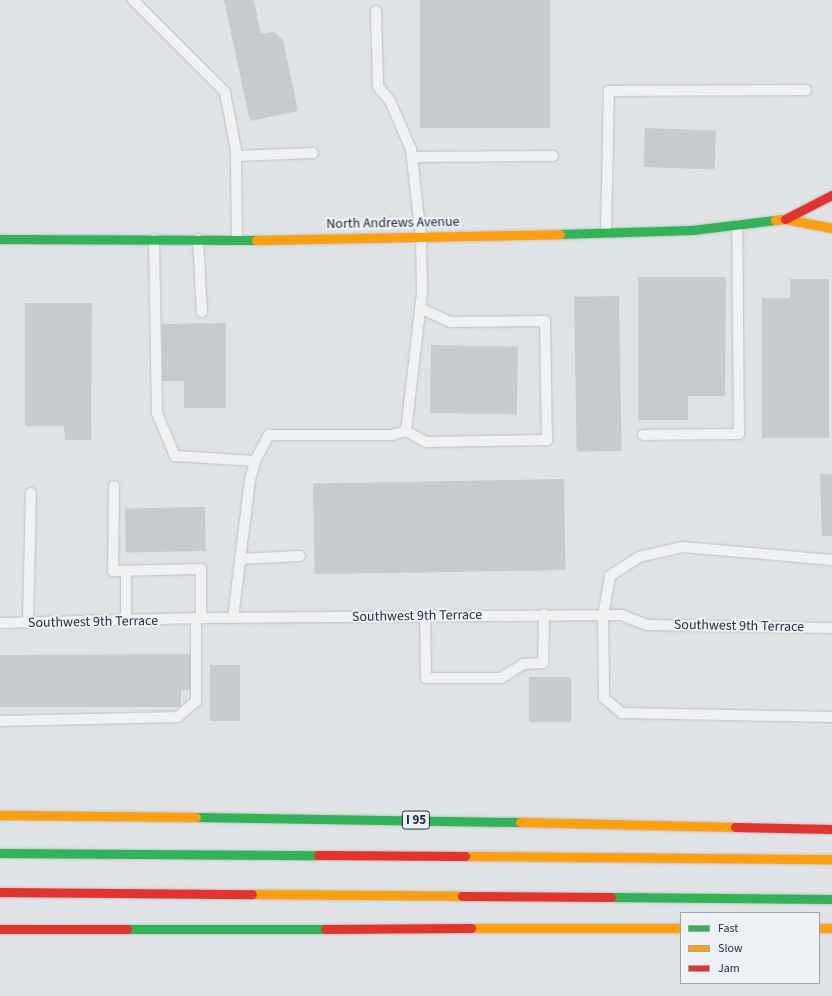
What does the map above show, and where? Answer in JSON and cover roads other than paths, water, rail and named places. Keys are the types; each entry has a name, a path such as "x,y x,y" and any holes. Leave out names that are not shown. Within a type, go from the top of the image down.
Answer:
{"main road":[{"name":"North Andrews Avenue","path":"785,219 832,195"},
{"name":"North Andrews Avenue","path":"0,239 237,239 606,233 692,230 785,219 832,228"},
{"name":"I 95","path":"0,815 356,819 832,829"},
{"path":"0,853 832,859"},
{"path":"0,892 832,899"},
{"path":"0,929 680,928"},
{"path":"820,928 832,928"}],"lane":[{"path":"133,0 225,92 236,156 237,239"},
{"path":"376,11 378,86 390,101 412,156 421,237 420,308 406,431"},
{"path":"606,233 610,91 806,90"},
{"path":"236,156 313,153"},
{"path":"412,156 553,156"},
{"path":"643,435 739,434 737,225"},
{"path":"154,239 157,412 175,456 255,461"},
{"path":"198,239 202,312"},
{"path":"233,618 240,558 255,461 270,435 392,435 406,431 426,442 547,440 545,321 450,322 420,308"},
{"path":"0,721 178,717 196,701 200,569 113,571 114,486"},
{"path":"28,623 31,493"},
{"path":"832,560 683,547 639,557 610,576 603,615 604,698 622,713 832,716"},
{"path":"240,558 300,556"},
{"path":"126,570 126,621"},
{"path":"425,616 426,678 501,678 523,664 543,663 544,614"},
{"name":"Southwest 9th Terrace","path":"0,624 199,618 544,614 621,615 646,625 832,628"}]}
